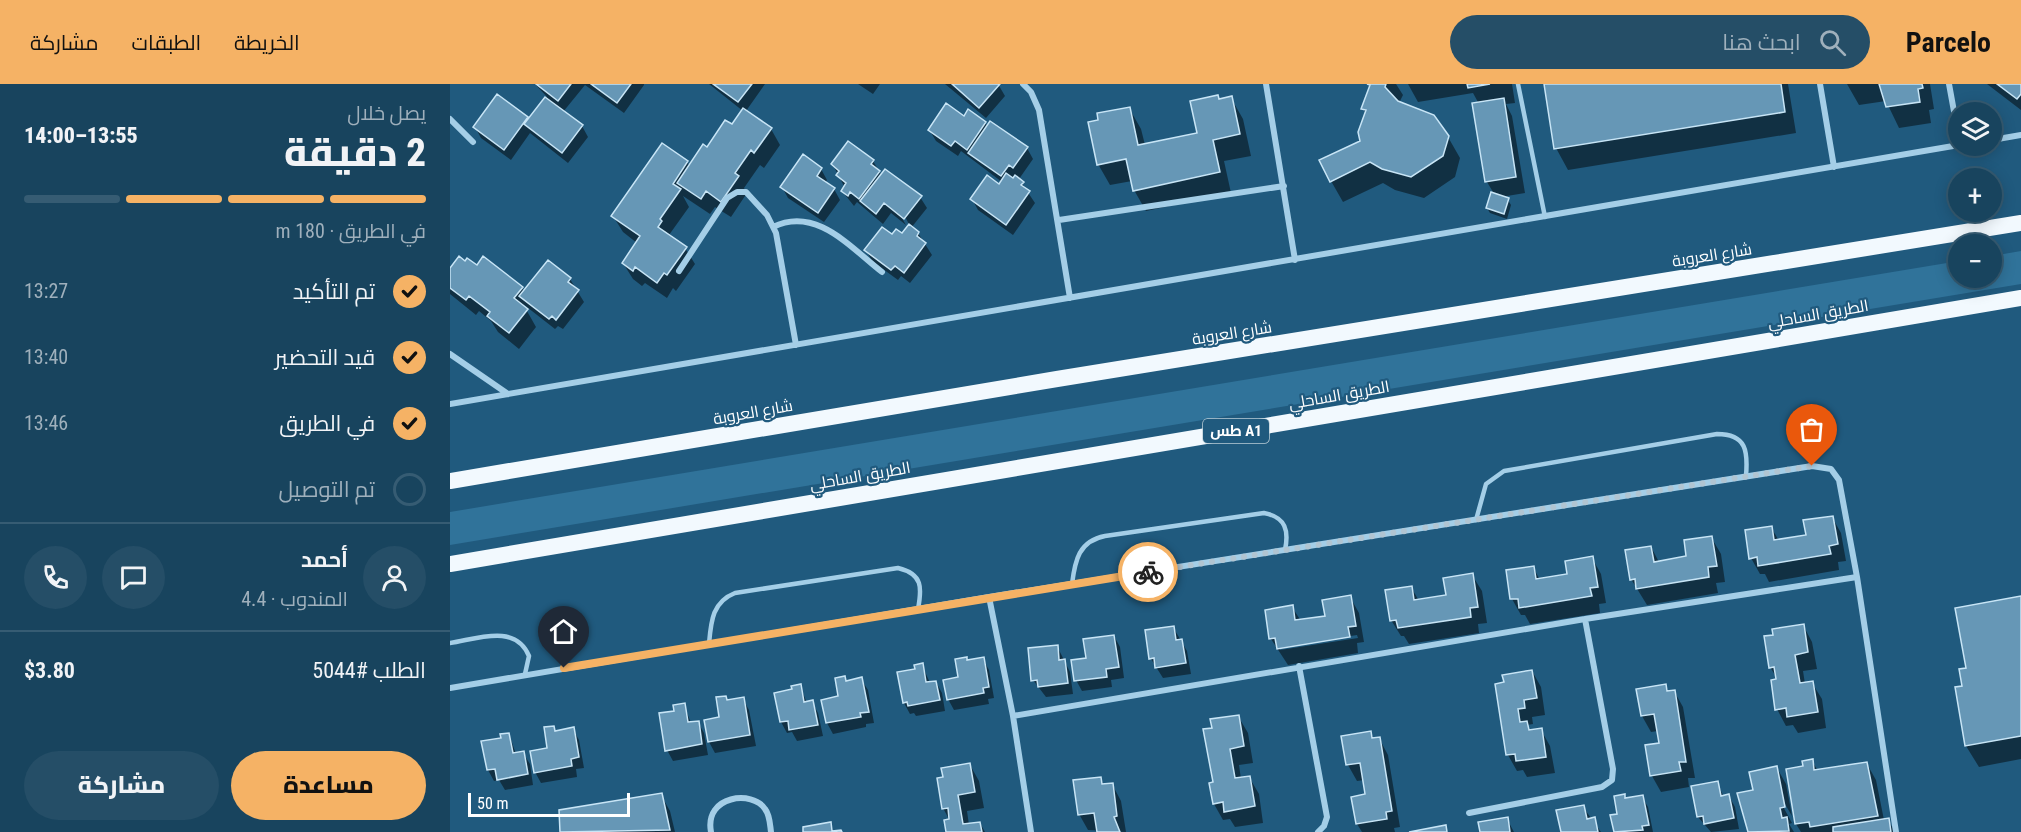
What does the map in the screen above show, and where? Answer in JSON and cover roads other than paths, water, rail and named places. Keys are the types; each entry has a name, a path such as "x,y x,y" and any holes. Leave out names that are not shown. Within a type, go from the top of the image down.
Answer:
{"highway":[{"name":"شارع العروبة","path":"450,482 1057,379 2021,223"},
{"name":"الطريق الساحلي","path":"450,564 2021,298"}],"street":[{"path":"1023,84 1031,92 1040,110 1070,298"},
{"path":"1266,84 1295,260"},
{"path":"1820,84 1834,167"},
{"path":"1948,84 1952,102"},
{"path":"450,119 473,142"},
{"path":"2002,138 2021,135"},
{"path":"450,404 1948,147"},
{"path":"1059,220 1284,186"},
{"path":"679,271 728,198 737,192 746,192 767,214 773,227 781,253 796,345"},
{"path":"773,227 795,220 820,224 882,272"},
{"path":"450,354 508,395"},
{"path":"450,688 988,597 1812,466 1831,469 1839,480 1857,577 1896,832"},
{"path":"1013,716 1585,618 1857,577"},
{"path":"988,597 1013,716 1031,832"},
{"path":"1469,813 1602,787 1612,780 1613,769 1585,618"},
{"path":"1299,666 1327,817 1324,826 1318,832"},
{"path":"711,832 709,818 714,808 724,802 744,799 756,801 766,810 771,832"}],"lane":[{"path":"1518,84 1545,217"},
{"path":"1476,520 1486,484 1504,471 1717,434 1736,438 1745,448 1748,455 1746,476"},
{"path":"1072,584 1080,551 1091,540 1105,536 1264,513 1277,517 1286,527 1289,533 1286,550"},
{"path":"709,644 713,613 722,600 735,593 898,568 910,572 922,588 918,609"},
{"path":"450,643 498,635 510,636 522,644 529,656 525,674"}]}
